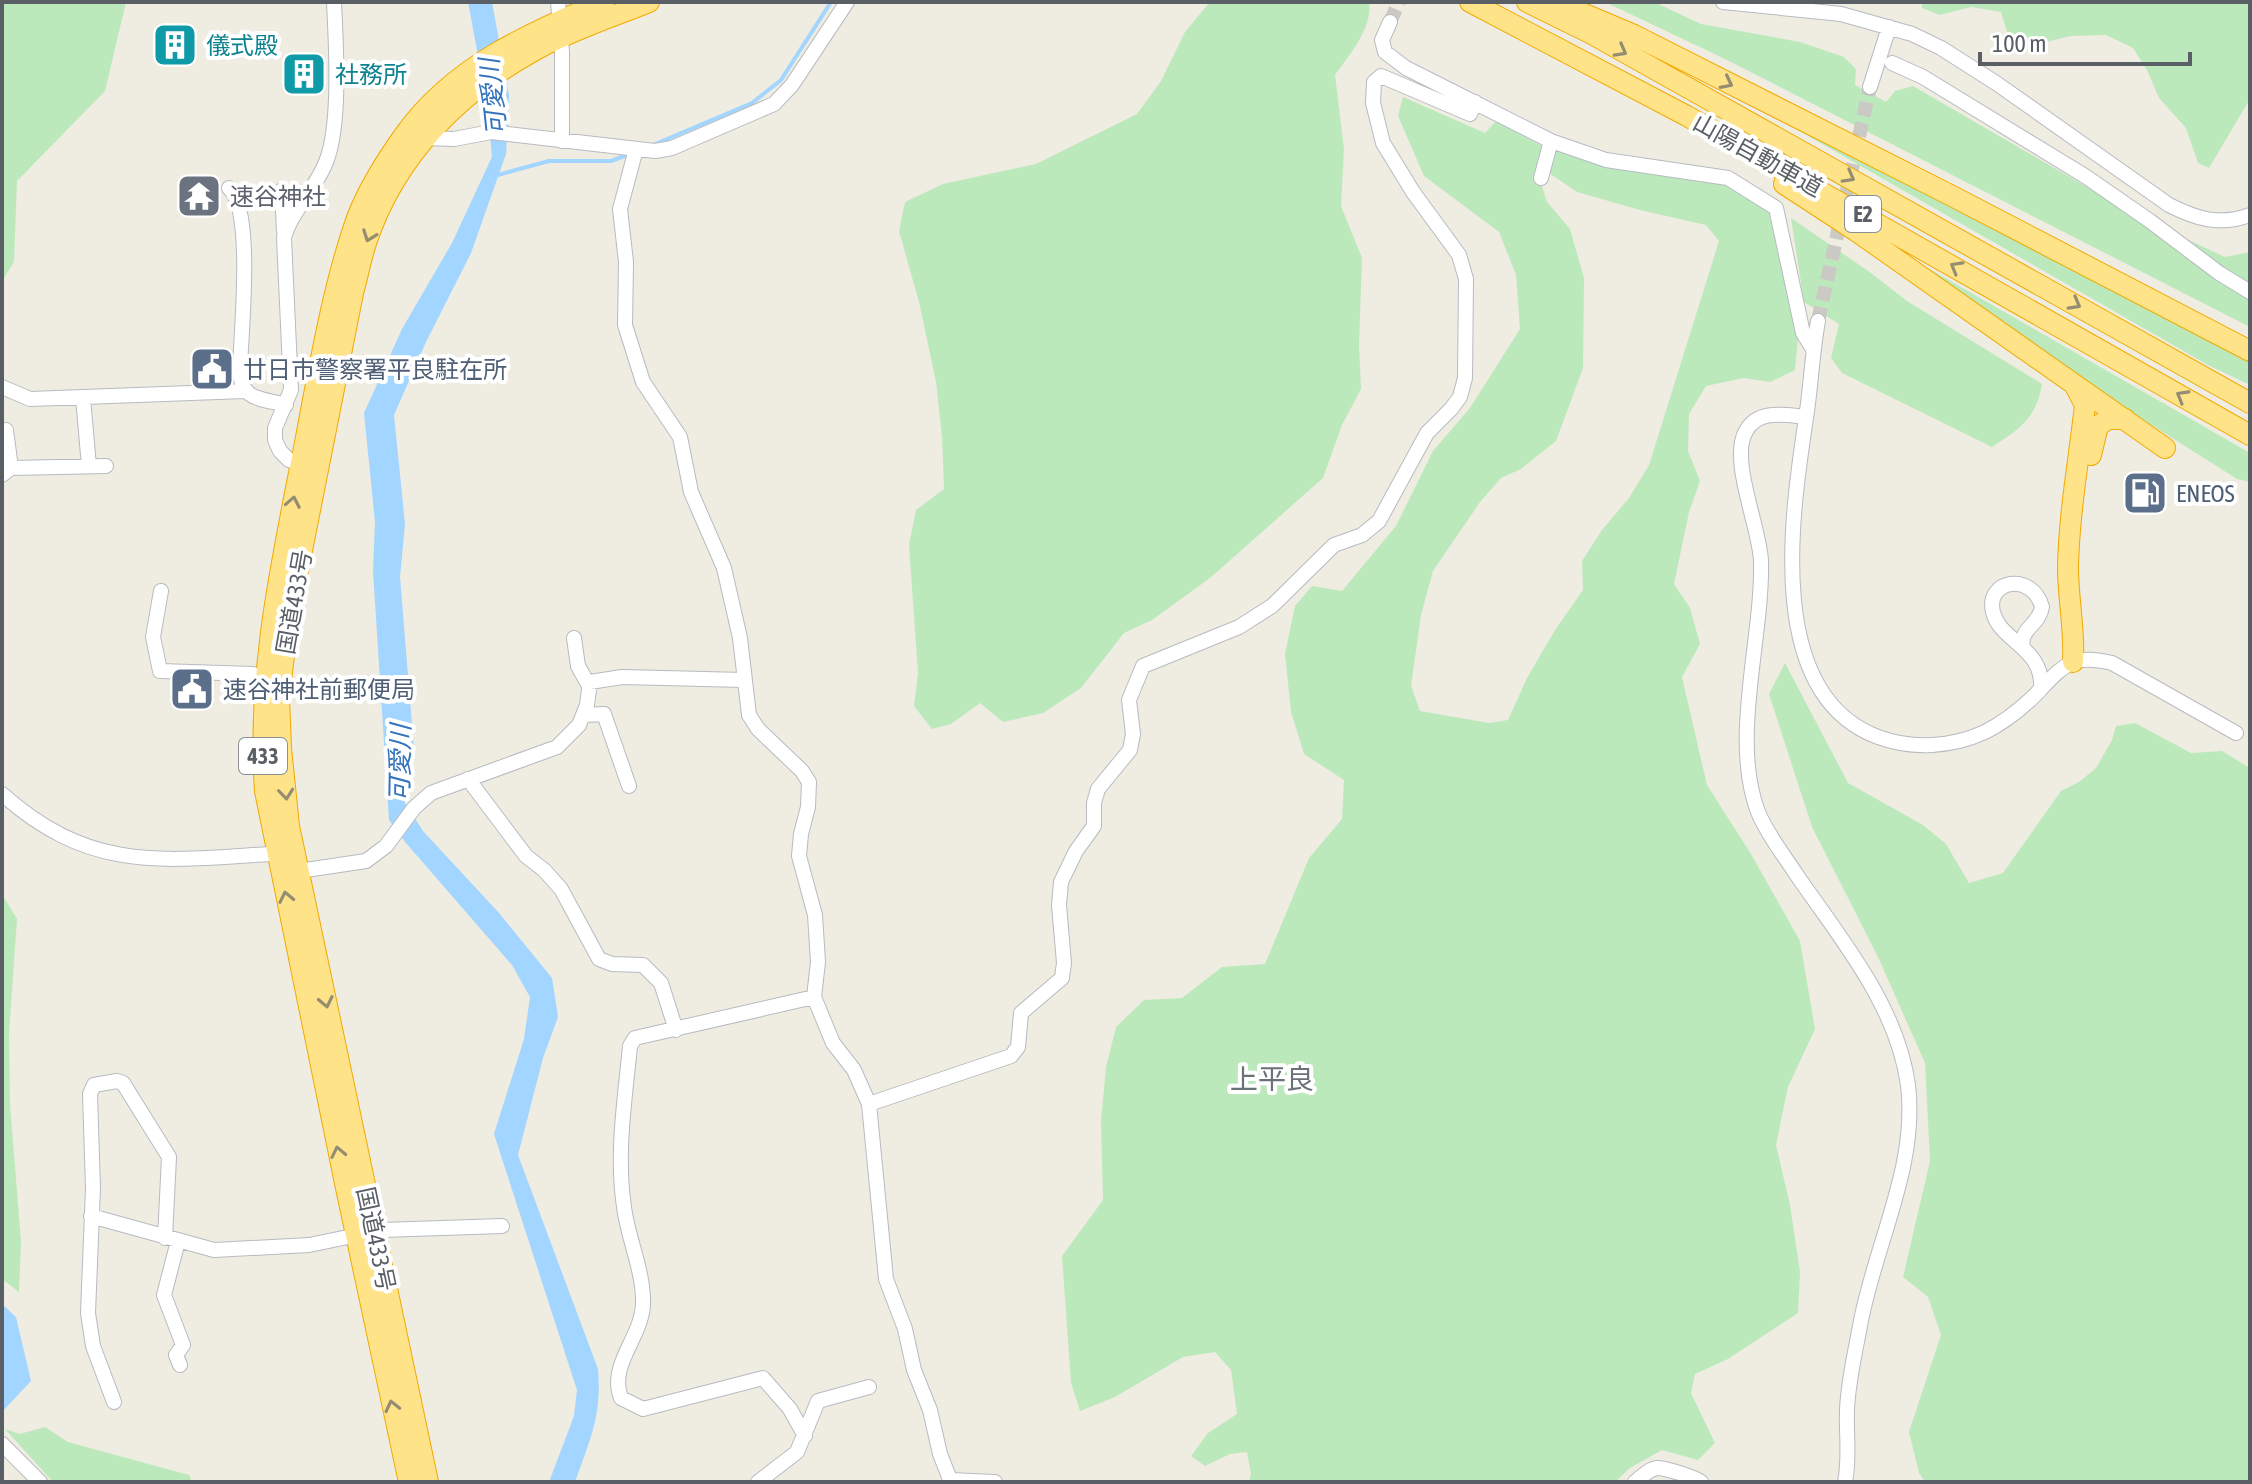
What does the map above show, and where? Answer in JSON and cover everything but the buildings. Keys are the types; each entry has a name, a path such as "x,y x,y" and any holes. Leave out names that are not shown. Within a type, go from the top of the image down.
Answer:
{"highway":[{"name":"国道433号","path":"409,1482 289,826 279,698 288,621 346,252 358,215 406,132 442,92 477,77 560,19 604,2"},
{"name":"国道433号","path":"560,19 649,2"},
{"name":"山陽自動車道","path":"1470,2 1861,213 2250,435"},
{"name":"山陽自動車道","path":"1527,2 1619,49 2250,403"},
{"path":"1556,2 1634,35 2245,347"},
{"path":"1505,19 1762,170 1856,231 2165,448"},
{"name":"国道433号","path":"428,1482 270,848 262,740 265,674 279,579 367,240 390,186 424,138 477,77"},
{"path":"2073,662 2069,538 2085,405 2075,386"},
{"path":"2073,662 2078,637 2077,559 2095,432 2108,419 2125,419"}],"street":[{"path":"284,237 289,224 315,188 330,148 335,120 334,2"},
{"path":"424,138 454,139 488,132 657,151 672,148 774,104 792,85 847,2"},
{"path":"1723,2 1841,14 1912,34 1969,65 2169,205 2196,219 2217,222 2250,215"},
{"path":"560,19 562,141"},
{"path":"1390,22 1382,40 1385,52 1406,68 1551,141 1606,160 1728,178 1776,208 1803,333 1813,349"},
{"path":"1870,87 1889,27"},
{"path":"1892,63 1923,77 2085,176 2250,292"},
{"path":"869,1104 1011,1056 1018,1047 1021,1013 1062,978 1061,882 1076,851 1094,826 1094,803 1098,789 1130,750 1133,734 1129,700 1143,666 1239,627 1272,606 1334,545 1362,535 1379,521 1427,433 1460,397 1465,378 1466,279 1459,255 1413,192 1383,143 1373,103 1374,82 1381,76 1470,114 1475,102"},
{"path":"1541,178 1551,141"},
{"path":"636,149 620,209 626,262 625,325 643,382 680,437 691,492 724,568 740,638 749,715 758,729 802,771 809,782 799,856 815,915 818,962 814,997 833,1043 854,1070 869,1104 886,1279 905,1329 914,1370 930,1410 940,1454 951,1481 995,1482"},
{"path":"229,188 236,194 244,236 240,375 245,391 251,396 286,405"},
{"path":"282,190 291,385 275,428 275,440 289,460 310,466"},
{"path":"1818,321 1792,531 1795,599 1800,638 1811,672 1845,719 1865,733 1889,741 1915,746 1944,745 1995,726 2073,662 2097,660 2112,663 2236,733"},
{"path":"2,387 30,399 245,391"},
{"path":"83,398 89,466"},
{"path":"1806,417 1760,417 1744,432 1741,445 1743,473 1761,557 1759,613 1747,698 1751,788 1759,814 1771,836 1855,961 1889,1021 1901,1053 1910,1117 1907,1152 1861,1323 1847,1407 1848,1468 1845,1482"},
{"path":"6,430 6,471 106,466"},
{"path":"2023,648 2023,633 2037,621 2042,607 2033,590 2024,584 2013,583 1997,592 1992,600 1993,612 1998,623 2040,670 2041,689"},
{"path":"161,591 153,637 160,671 253,674"},
{"path":"2,794 28,816 62,837 118,856 157,860 270,848 289,860 299,871 366,861 377,855 414,808 431,793 557,747 573,733 584,715 588,684 578,666 574,638"},
{"path":"588,684 622,677 744,680"},
{"path":"584,715 604,714 629,786"},
{"path":"468,779 526,856 561,889 599,959 612,964 643,965 660,981 676,1030"},
{"path":"805,1436 790,1409 763,1378 641,1409 620,1396 618,1371 640,1322 643,1298 621,1182 622,1130 630,1046 639,1036 814,997"},
{"path":"114,1402 89,1329 90,1094 94,1085 121,1082 125,1085 169,1157 172,1239 164,1295 183,1345 176,1355 180,1365"},
{"path":"91,1216 221,1250 313,1244 365,1233 502,1226"},
{"path":"758,1482 797,1452 818,1401 869,1387"},
{"path":"2,1444 40,1482"},
{"path":"1635,1482 1658,1468 1701,1482"}],"green space":[{"path":"2,2 126,2 105,91 17,181 14,262 2,281"},
{"path":"1210,2 1369,2 1364,31 1335,75 1344,149 1341,206 1362,258 1361,389 1342,425 1323,478 1210,578 1152,620 1124,633 1081,688 1043,713 1003,722 980,703 951,724 932,729 914,706 918,673 909,545 916,510 944,489 942,437 936,382 919,302 899,231 905,202 943,184 1036,164 1137,114 1161,81 1185,32"},
{"path":"1605,2 1654,2 1701,24 1800,42 1844,57 1856,69 1855,85 1886,102 1895,91 1913,86 2094,191 2180,236 2225,257 2250,252 2250,327 1725,59"},
{"path":"1922,2 2250,2 2250,99 2209,168 2198,163 2186,128 2159,98 2133,48 2106,35 2070,36 2022,48 2009,38 2001,12 1971,7 1940,15 1922,8"},
{"path":"1403,97 1485,133 1496,121 1542,146 1538,174 1547,202 1570,229 1584,278 1583,368 1556,441 1521,469 1501,478 1480,502 1433,571 1421,615 1411,686 1420,711 1489,723 1508,720 1527,678 1583,590 1582,561 1602,530 1629,498 1649,465 1719,241 1706,225 1577,192 1549,173 1556,150 1726,183 1771,212 1798,339 1795,370 1770,382 1744,378 1706,386 1689,414 1688,451 1700,481 1689,512 1674,584 1690,608 1700,644 1682,677 1707,785 1751,854 1800,941 1815,1029 1788,1087 1776,1145 1790,1205 1800,1272 1798,1313 1728,1359 1695,1374 1691,1393 1715,1443 1698,1460 1662,1450 1630,1468 1615,1482 1249,1482 1251,1474 1247,1452 1230,1454 1205,1466 1191,1456 1208,1433 1237,1414 1231,1370 1215,1352 1183,1357 1115,1397 1080,1411 1071,1383 1062,1256 1103,1200 1101,1121 1106,1067 1116,1027 1144,1000 1182,998 1222,967 1265,964 1309,858 1342,819 1344,780 1304,754 1291,712 1285,654 1295,606 1312,586 1342,591 1396,526 1433,451 1470,408 1520,329 1516,275 1499,232 1424,176 1398,116"},
{"path":"1782,121 2250,357 2250,385 2208,365"},
{"path":"1791,218 1907,301 2042,384 2031,415 1992,447 1842,373 1831,358 1839,324 1804,302"},
{"path":"1893,248 2250,453 2250,482 2237,479 2060,367"},
{"path":"1785,663 1848,783 1923,825 1946,844 1969,883 2003,873 2061,791 2096,768 2112,740 2116,726 2135,723 2191,753 2222,751 2250,768 2250,1482 1925,1482 1919,1473 1909,1432 1941,1335 1928,1297 1903,1277 1930,1161 1925,1063 1878,957 1812,827 1769,694"},
{"path":"2,894 17,919 9,1033 10,1104 21,1242 19,1292 2,1279"},
{"path":"45,1427 68,1442 189,1475 192,1482 53,1482 5,1429 20,1434"}],"water":[{"name":"可愛川","path":"468,2 492,2 509,96 506,154 471,253 426,342 394,415 405,524 400,577 414,749 405,803 423,831 499,913 552,978 558,1017 543,1058 518,1155 598,1369 596,1414 575,1482 549,1482 574,1416 577,1390 494,1134 524,1039 530,997 512,965 389,820 373,571 375,522 364,413 402,329 452,243 492,157 487,104"},
{"path":"2,1304 16,1317 31,1381 2,1412"}],"waterway":[{"path":"653,145 752,103 781,80 831,2"},
{"path":"494,176 549,161 611,161 630,154"}],"tunnel":[{"path":"1390,22 1399,2"},
{"path":"1818,321 1870,87"}],"place":[{"name":"儀式殿","path":"175,45"},
{"name":"社務所","path":"304,74"},
{"name":"速谷神社","path":"199,196"},
{"name":"廿日市警察署平良駐在所","path":"212,369"},
{"name":"ENEOS","path":"2145,493"},
{"name":"速谷神社前郵便局","path":"192,689"}],"district":[{"name":"上平良","path":"1272,1079"}]}
